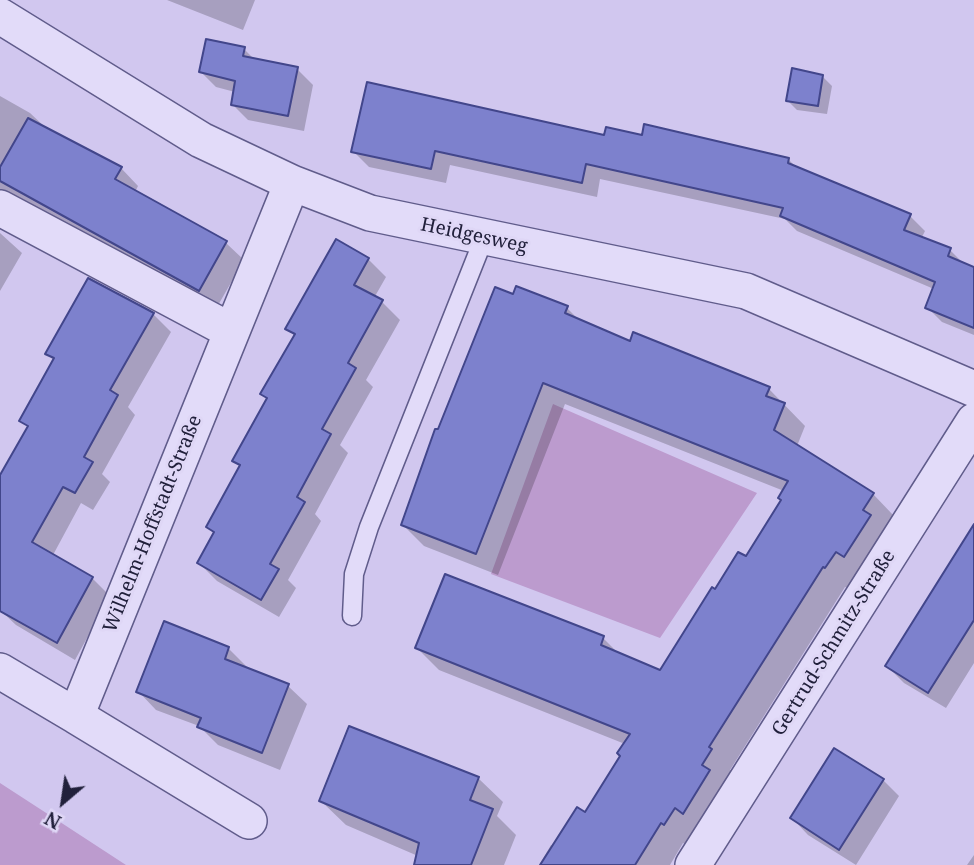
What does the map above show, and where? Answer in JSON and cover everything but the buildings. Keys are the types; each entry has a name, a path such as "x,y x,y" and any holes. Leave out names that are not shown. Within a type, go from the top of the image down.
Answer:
{"street":[{"name":"Heidgesweg","path":"0,16 201,140 292,183 370,213 746,291 974,390"},
{"name":"Wilhelm-Hoffstadt-Straße","path":"76,716 292,183"},
{"path":"0,208 231,331"},
{"name":"Gertrud-Schmitz-Straße","path":"693,865 974,421"},
{"path":"0,671 249,821"}],"lane":[{"path":"352,615 354,573 369,527 484,238"}],"shaded area":[{"path":"553,404 757,493 660,638 491,574"},
{"path":"0,783 57,820 126,865 0,865"}]}
